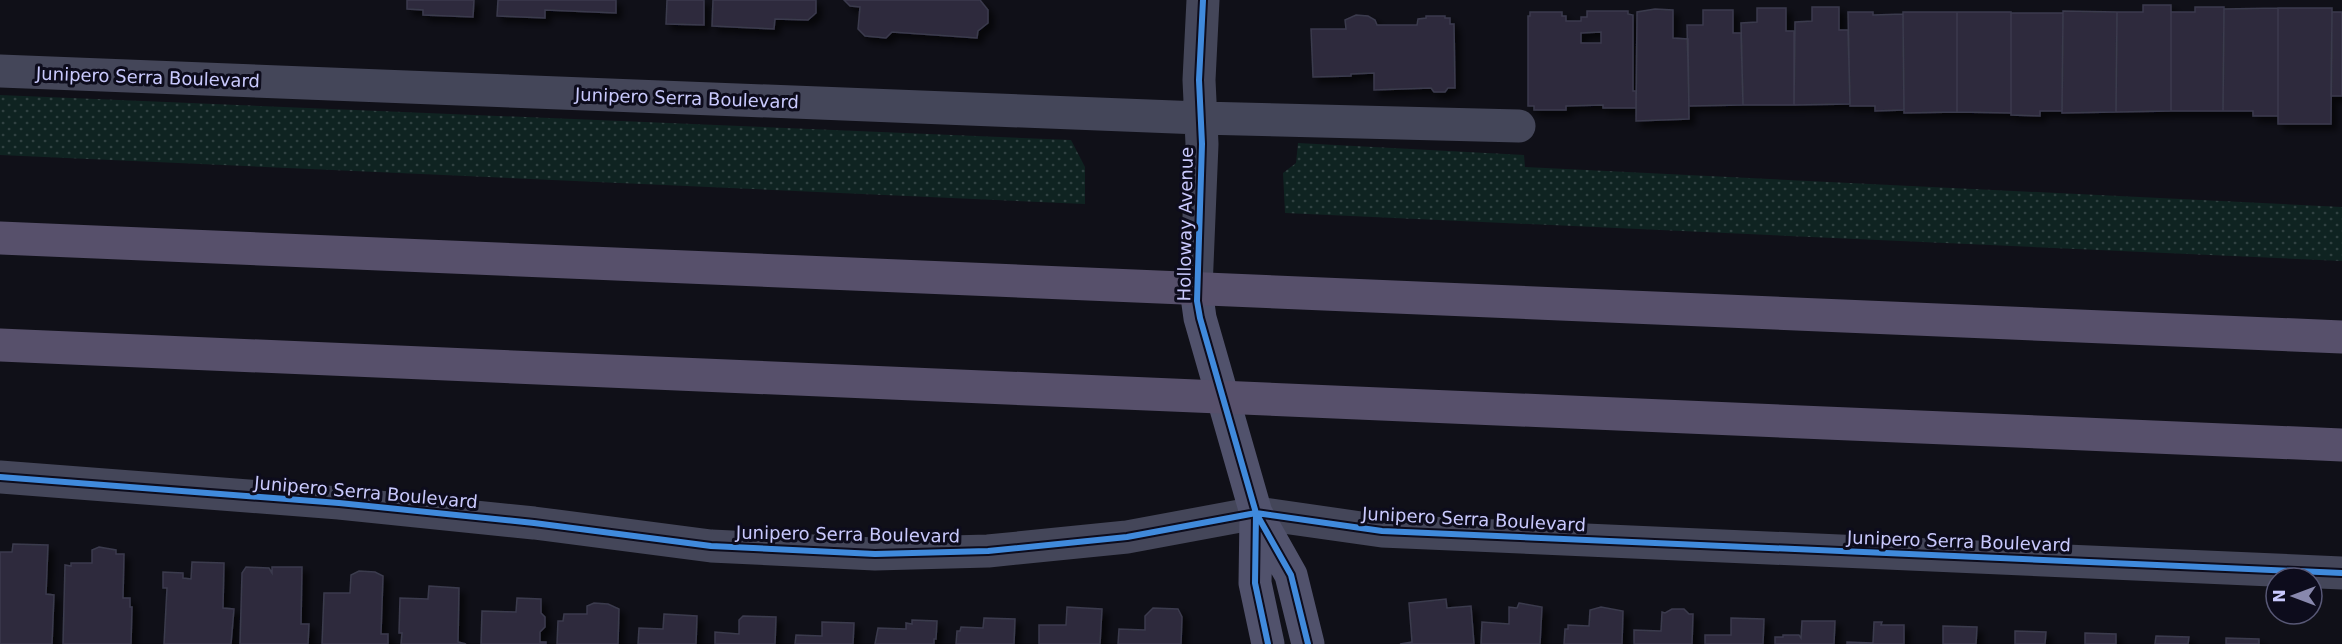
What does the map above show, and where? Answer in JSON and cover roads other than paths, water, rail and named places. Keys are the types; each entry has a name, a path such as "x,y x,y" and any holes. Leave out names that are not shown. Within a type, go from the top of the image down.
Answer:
{"main road":[{"path":"0,238 2342,337"},
{"path":"0,345 2342,445"}],"street":[{"name":"Holloway Avenue","path":"1203,0 1199,80 1202,144 1196,289 1200,318 1256,513 1291,575 1308,644"},
{"name":"Junipero Serra Boulevard","path":"0,71 1200,118 1519,126"},
{"name":"Junipero Serra Boulevard","path":"0,477 339,503 534,523 711,546 875,554 988,551 1127,537 1256,513 1382,531 2342,573"},
{"name":"Holloway Avenue","path":"1256,513 1255,583 1268,644"}]}
